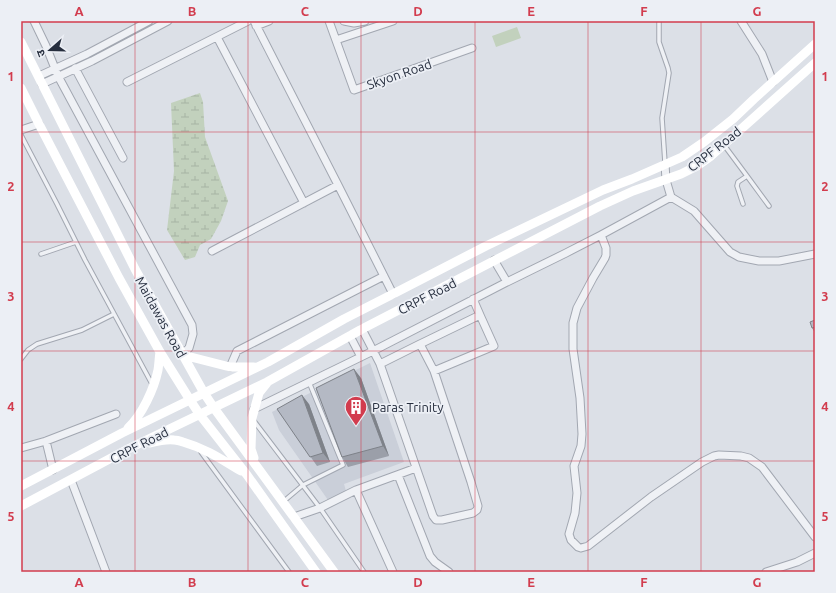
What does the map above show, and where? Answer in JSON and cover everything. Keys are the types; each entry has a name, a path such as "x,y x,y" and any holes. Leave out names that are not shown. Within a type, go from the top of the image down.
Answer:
{"street":[{"path":"34,21 58,76 192,325 193,334 189,348 182,354"},
{"path":"40,80 56,69 149,21"},
{"path":"40,80 58,76 92,61 168,21"},
{"path":"127,82 248,21"},
{"path":"269,21 255,23 384,276 402,308"},
{"name":"Skyon Road","path":"329,21 354,90 472,48"},
{"path":"344,21 354,23 365,21"},
{"path":"336,40 393,21"},
{"path":"741,21 762,54 773,82"},
{"path":"217,37 304,203"},
{"name":"Maidawas Road","path":"21,42 135,269 204,393 334,572"},
{"path":"21,486 122,433 257,367 394,293 570,205 682,157 733,119 815,44"},
{"path":"87,54 92,61"},
{"name":"CRPF Road","path":"21,506 130,448 267,382 362,329 600,206 633,191 681,174 697,166 815,63"},
{"path":"75,68 124,158"},
{"name":"Maidawas Road","path":"21,88 119,278 160,352 200,415 247,475 316,572"},
{"path":"21,130 39,124"},
{"path":"665,164 666,180 671,197 694,211 730,252 739,257 759,261 778,261 815,254"},
{"path":"212,252 338,185"},
{"path":"253,413 309,382 507,282 566,254 671,197"},
{"path":"601,235 606,248 606,255 577,308 573,323 573,349 580,398 582,446 574,466 577,493 575,513 569,534 571,540 578,547 581,548 588,546 650,498 702,462 719,455 749,458 762,467 815,537"},
{"path":"494,260 507,282"},
{"path":"230,367 237,351 384,276"},
{"path":"434,371 494,346 473,299"},
{"path":"380,364 480,315"},
{"path":"362,329 380,364 433,516 436,520 442,520 473,513 477,510 478,506 434,371 420,344"},
{"path":"350,336 361,357"},
{"path":"122,433 131,425 150,397 158,370 160,352"},
{"path":"182,354 230,367 257,367"},
{"path":"259,469 251,449 253,413 259,393 267,382"},
{"path":"21,448 46,441 116,414"},
{"path":"130,448 158,441 174,440 207,450 247,475"},
{"path":"46,441 53,470"},
{"path":"294,517 320,508 356,490 416,468"},
{"path":"398,475 430,556 435,562 449,572"},
{"path":"71,480 106,572"},
{"path":"356,490 393,572"},
{"path":"766,572 801,560 815,553"}],"lane":[{"path":"659,21 660,46 669,73 662,118 665,164"},
{"path":"21,135 153,387"},
{"path":"724,144 769,206"},
{"path":"743,204 737,186 738,182 747,176"},
{"path":"41,254 76,242"},
{"path":"21,359 28,350 37,344 82,330 114,314"},
{"path":"283,501 303,485 343,465 309,382"},
{"path":"253,413 364,572"},
{"path":"197,447 289,572"}],"shaded area":[{"path":"370,363 404,462 344,484 346,491 328,500 279,430 272,412"}],"green space":[{"path":"517,27 521,38 496,47 492,36"},
{"path":"200,93 203,102 205,137 228,201 221,221 211,239 200,245 195,257 185,260 167,230 174,171 171,103"}],"building":[{"path":"815,320 815,327 812,328 810,322"},
{"name":"Paras Trinity","path":"354,369 383,446 342,457 316,388"},
{"path":"302,395 323,453 310,457 277,409"}],"place":[{"name":"Paras Trinity","path":"356,426"}]}
